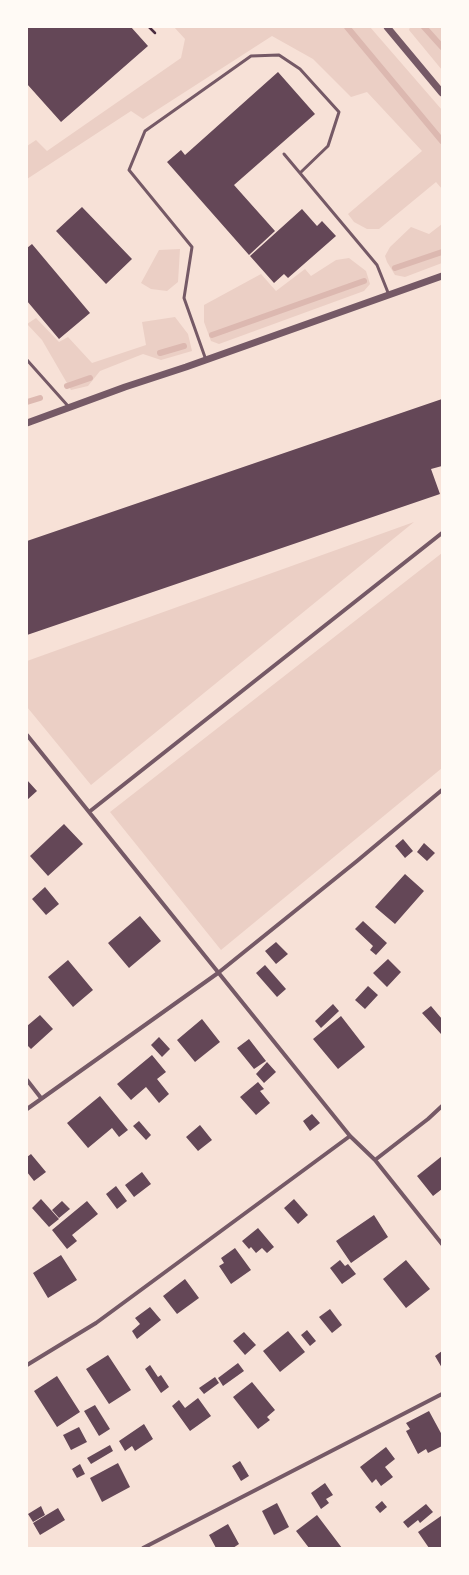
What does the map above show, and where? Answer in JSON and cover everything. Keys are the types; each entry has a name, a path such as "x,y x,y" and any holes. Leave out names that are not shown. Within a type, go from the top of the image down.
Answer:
{"street":[{"path":"387,27 442,93"},
{"path":"27,423 125,387 206,360 442,276"},
{"path":"89,812 442,533"},
{"path":"27,735 350,1136 375,1160 442,1244"},
{"path":"27,1109 218,973 302,906 442,790"},
{"path":"27,1080 41,1098"},
{"path":"375,1160 428,1119 442,1106"},
{"path":"27,1365 96,1323 350,1136"},
{"path":"143,1548 442,1394"}],"lane":[{"path":"206,360 184,298 192,247 129,170 146,131 251,56 279,55 300,69 339,112 328,146 300,173"},
{"path":"284,154 377,265 388,295"},
{"path":"27,360 70,408"}],"path":[{"path":"149,27 155,33"}],"shaded area":[{"path":"174,27 370,27 442,110 442,189 436,182 379,229 367,229 354,222 348,214 422,151 367,92 351,97 313,59 272,36 143,119 131,111 27,179 27,146 36,140 47,151 181,58 185,39"},
{"path":"410,27 442,27 442,70 409,30"},
{"path":"442,224 442,263 405,277 395,275 385,256 390,247 411,227 429,234"},
{"path":"180,249 178,282 167,291 151,289 141,283 159,250"},
{"path":"349,258 366,271 370,284 364,291 219,344 211,341 204,322 204,305 261,274 276,291 305,269 311,276 336,260"},
{"path":"175,317 188,334 192,351 161,360 143,354 100,371 88,386 71,390 42,340 27,324 36,318 59,342 68,337 92,363 146,345 142,322"},
{"path":"414,522 91,785 27,707 27,661"},
{"path":"442,553 442,768 221,950 110,812"}],"building":[{"path":"27,27 131,27 148,46 61,122 27,84"},
{"path":"278,72 315,114 234,185 275,231 249,255 167,162 181,150 185,155"},
{"path":"82,207 132,259 106,284 56,231"},
{"path":"302,209 317,226 322,221 336,236 288,278 284,274 274,283 250,256"},
{"path":"32,244 90,313 59,339 27,301 27,248"},
{"path":"442,399 442,466 431,469 440,494 27,635 27,541"},
{"path":"27,780 37,791 27,800"},
{"path":"64,824 83,844 48,876 30,856"},
{"path":"403,839 413,851 405,858 395,846"},
{"path":"424,843 435,853 427,861 417,852"},
{"path":"405,874 424,891 395,924 375,907"},
{"path":"45,887 59,904 46,915 32,899"},
{"path":"140,916 161,941 129,968 108,943"},
{"path":"363,921 387,943 376,955 370,950 373,946 355,929"},
{"path":"276,942 288,954 276,964 265,951"},
{"path":"388,959 401,972 387,987 373,973"},
{"path":"68,960 93,990 73,1007 48,977"},
{"path":"265,965 286,989 277,997 256,973"},
{"path":"368,986 378,995 365,1009 355,1000"},
{"path":"333,1004 339,1011 321,1028 315,1021"},
{"path":"431,1006 442,1019 441,1034 422,1013"},
{"path":"40,1015 53,1029 31,1049 27,1045 27,1026"},
{"path":"341,1016 365,1047 338,1069 313,1039"},
{"path":"202,1019 220,1042 195,1062 177,1040"},
{"path":"159,1037 170,1049 162,1057 151,1045"},
{"path":"249,1039 266,1061 254,1069 237,1048"},
{"path":"152,1055 166,1072 157,1079 169,1094 159,1103 146,1087 131,1100 117,1084"},
{"path":"267,1062 276,1072 264,1083 256,1074"},
{"path":"258,1082 264,1089 260,1091 270,1103 256,1115 240,1097"},
{"path":"100,1096 128,1130 119,1137 112,1128 88,1148 67,1123"},
{"path":"312,1114 320,1123 310,1131 303,1121"},
{"path":"139,1121 151,1135 146,1140 133,1126"},
{"path":"200,1125 212,1140 198,1151 186,1137"},
{"path":"31,1154 46,1172 34,1181 27,1172 27,1157"},
{"path":"442,1156 442,1189 433,1196 417,1176"},
{"path":"142,1172 151,1184 134,1197 125,1185"},
{"path":"116,1186 127,1201 117,1209 106,1194"},
{"path":"41,1199 59,1219 49,1227 32,1208"},
{"path":"294,1199 308,1215 298,1224 284,1208"},
{"path":"62,1201 70,1209 59,1218 52,1210"},
{"path":"87,1201 98,1214 72,1235 77,1241 67,1249 52,1230"},
{"path":"374,1215 388,1237 351,1263 336,1241"},
{"path":"258,1228 274,1247 267,1253 262,1248 256,1253 251,1247 249,1249 242,1241"},
{"path":"235,1248 251,1270 231,1284 219,1266 224,1263 221,1258"},
{"path":"61,1255 77,1280 48,1298 33,1273"},
{"path":"340,1260 345,1266 348,1264 356,1274 342,1284 330,1268"},
{"path":"406,1260 430,1289 406,1308 383,1279"},
{"path":"185,1279 199,1298 177,1314 163,1296"},
{"path":"150,1307 161,1320 137,1339 132,1331 140,1324 135,1318"},
{"path":"330,1309 342,1325 332,1333 319,1317"},
{"path":"307,1330 316,1341 310,1346 301,1335"},
{"path":"288,1331 305,1352 280,1372 263,1351"},
{"path":"244,1332 256,1345 245,1355 233,1341"},
{"path":"442,1351 442,1368 435,1356"},
{"path":"108,1355 131,1390 109,1404 86,1369"},
{"path":"238,1363 244,1371 223,1386 218,1378"},
{"path":"150,1365 158,1377 161,1375 169,1387 161,1393 145,1369"},
{"path":"57,1376 80,1412 57,1427 34,1391"},
{"path":"215,1377 219,1383 204,1394 199,1388"},
{"path":"252,1382 275,1410 267,1417 270,1420 258,1429 233,1397"},
{"path":"198,1398 211,1416 190,1431 172,1406 179,1400 185,1408"},
{"path":"95,1405 110,1429 99,1436 84,1411"},
{"path":"429,1411 442,1435 442,1446 428,1453 426,1449 418,1454 406,1431 410,1429 406,1423"},
{"path":"144,1424 153,1439 135,1451 132,1446 125,1451 119,1441"},
{"path":"79,1427 87,1442 71,1450 63,1435"},
{"path":"110,1445 113,1451 91,1464 87,1458"},
{"path":"386,1447 395,1459 385,1467 393,1477 381,1486 376,1479 372,1483 360,1467"},
{"path":"240,1461 249,1476 241,1481 232,1466"},
{"path":"118,1463 130,1487 102,1502 90,1478"},
{"path":"80,1464 85,1474 77,1478 72,1469"},
{"path":"325,1483 333,1495 326,1499 329,1503 321,1509 311,1493"},
{"path":"382,1501 387,1507 380,1513 375,1507"},
{"path":"277,1503 289,1527 274,1535 262,1511"},
{"path":"426,1504 433,1512 420,1523 418,1520 408,1528 403,1522"},
{"path":"41,1506 45,1515 33,1522 28,1514"},
{"path":"58,1508 65,1520 40,1535 33,1523"},
{"path":"317,1515 342,1548 309,1548 296,1531"},
{"path":"441,1516 442,1548 429,1548 418,1532"},
{"path":"228,1524 239,1544 233,1548 216,1548 209,1535"}],"waterway":[{"path":"347,27 442,141"},
{"path":"424,27 442,47"},
{"path":"395,268 442,252"},
{"path":"212,335 364,281"},
{"path":"160,353 184,346"},
{"path":"67,386 90,378"},
{"path":"27,402 40,398"}]}
